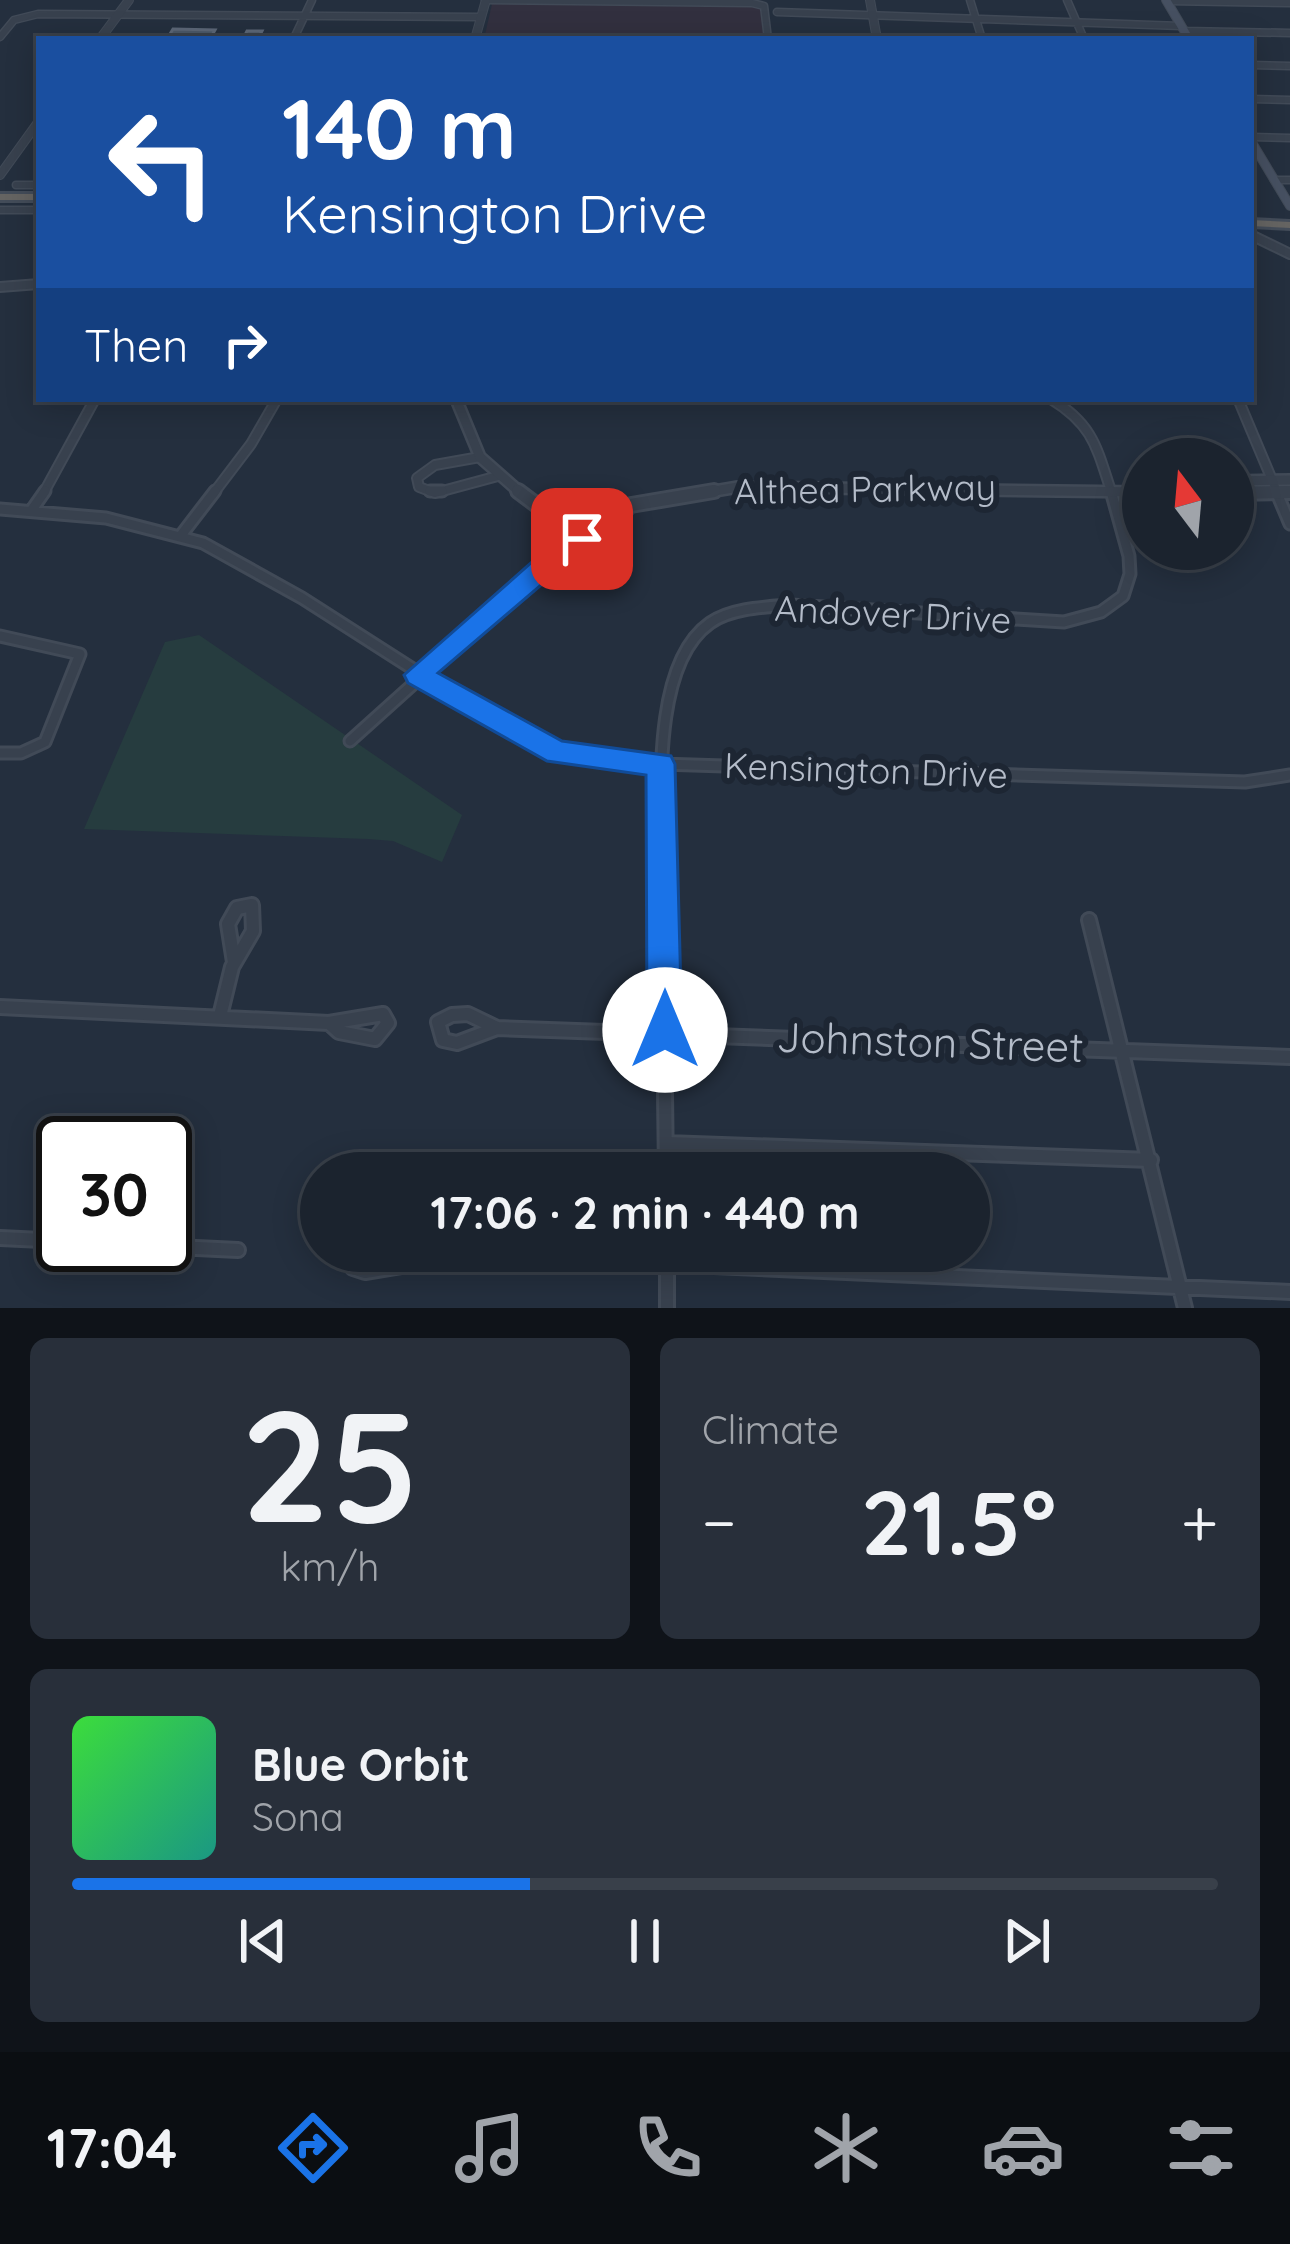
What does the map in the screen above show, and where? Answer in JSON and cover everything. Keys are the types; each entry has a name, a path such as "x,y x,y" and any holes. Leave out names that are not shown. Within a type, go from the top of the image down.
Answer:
{"highway":[{"path":"0,196 36,197"},
{"path":"1254,224 1290,225"}],"main road":[{"path":"1167,1 1185,32"},
{"path":"1254,144 1290,206"}],"street":[{"path":"102,36 129,0"},
{"path":"295,36 312,0"},
{"path":"477,36 486,0 757,4 767,14 768,36"},
{"path":"869,0 877,36"},
{"path":"970,0 981,36"},
{"path":"1067,0 1083,36"},
{"path":"1167,1 1290,3"},
{"path":"777,13 1290,33"},
{"path":"0,38 14,20 27,15 481,17"},
{"path":"1254,65 1290,66"},
{"path":"1254,99 1290,100"},
{"path":"0,175 36,126"},
{"path":"1254,139 1290,138"},
{"path":"1254,167 1267,167"},
{"path":"1274,180 1290,180"},
{"path":"16,185 36,185"},
{"path":"0,210 36,210"},
{"path":"1254,236 1290,254"},
{"path":"0,287 36,284"},
{"path":"32,511 56,476 93,402"},
{"path":"182,534 251,444 275,402"},
{"path":"456,402 480,457 546,512 614,518"},
{"name":"Andover Drive","path":"666,1152 661,764 679,659 701,630 729,615 791,605 1064,622 1106,612 1128,590 1130,562 1091,433 1079,416 1056,402"},
{"path":"1239,402 1290,524"},
{"path":"480,457 435,465 417,478 419,487 435,493 498,476"},
{"path":"1254,489 1290,480"},
{"path":"1254,484 1290,492"},
{"name":"Althea Parkway","path":"1107,488 1122,486"},
{"name":"Althea Parkway","path":"350,740 550,561 631,505 738,487 1122,490"},
{"name":"Kensington Drive","path":"0,509 106,518 182,534 302,598 418,675 557,752 661,764 1245,782 1290,775"},
{"path":"546,512 550,561"},
{"path":"0,636 80,654 46,742 22,753 0,753"},
{"path":"220,1016 234,962 251,940 256,919 252,904 237,908 228,924 234,962"},
{"path":"1089,920 1186,1308"},
{"path":"0,1007 329,1023"},
{"name":"Johnston Street","path":"497,1028 665,1030 1290,1057"},
{"path":"666,1143 1151,1160"},
{"path":"0,1238 36,1240"},
{"path":"192,1248 238,1250"},
{"path":"667,1272 667,1308"},
{"path":"906,1272 1290,1292"}],"shaded area":[{"path":"492,4 749,5 761,9 766,36 485,36"}],"green space":[{"path":"199,635 462,815 442,862 393,841 84,829 165,642"}],"building":[{"path":"173,29 215,30 212,36 169,36"}],"route":[{"path":"582,539 418,675 502,726 557,752 661,764 665,1030"}]}
